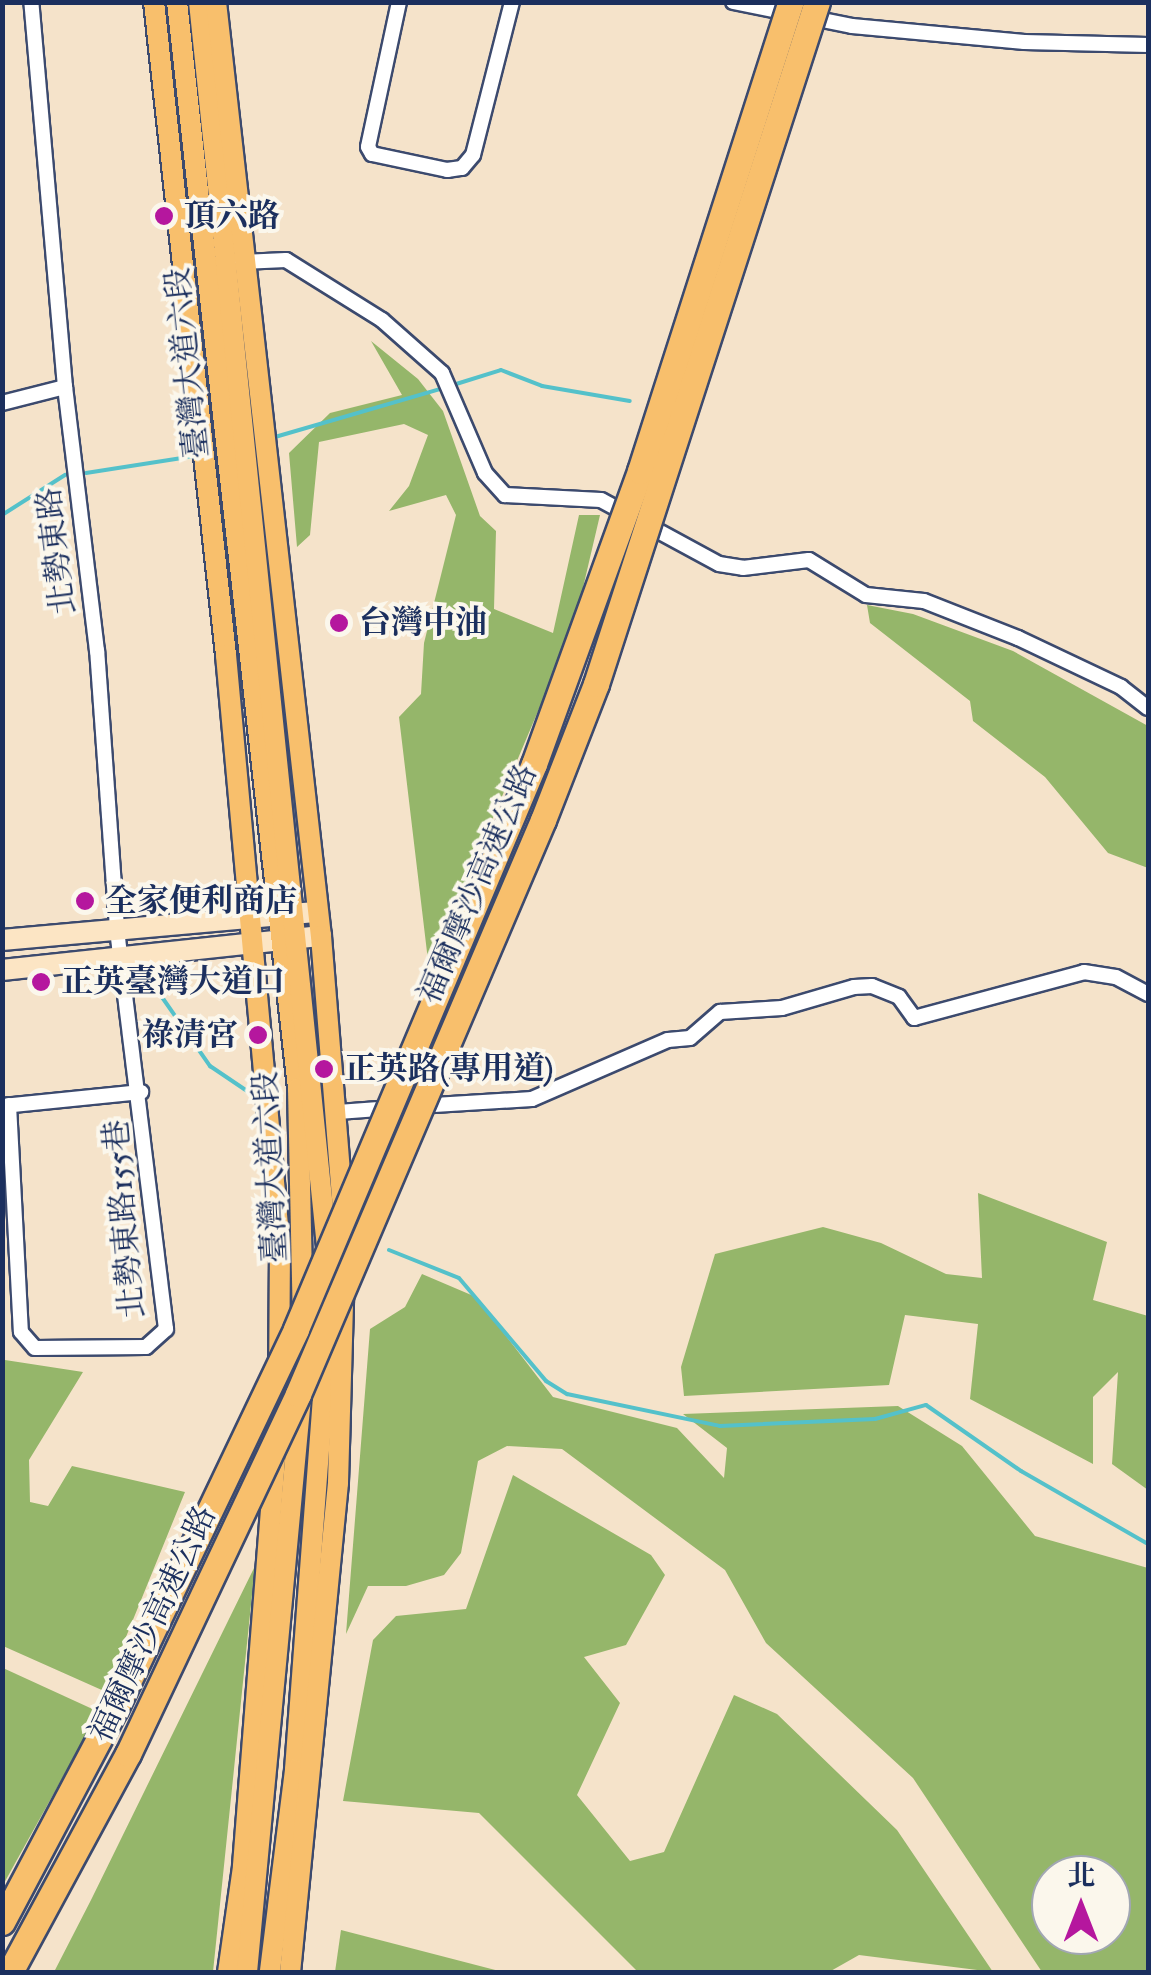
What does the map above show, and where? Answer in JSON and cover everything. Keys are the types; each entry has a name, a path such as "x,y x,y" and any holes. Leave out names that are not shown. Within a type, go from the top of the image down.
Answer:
{"highway":[{"name":"福爾摩沙高速公路","path":"2,1922 116,1708 296,1329 534,764 640,471 791,2"},
{"name":"福爾摩沙高速公路","path":"10,1972 128,1754 298,1394 543,820 608,649 817,2"}],"main road":[{"name":"臺灣大道六段","path":"154,2 276,1162 278,1408 244,1867 228,1972"},
{"name":"臺灣大道六段","path":"177,2 289,914"},
{"name":"臺灣大道六段","path":"199,2 291,939 306,1344 247,1972"},
{"name":"臺灣大道六段","path":"216,2 242,262 321,936 345,1232 338,1483 290,1972"},
{"name":"臺灣大道六段","path":"270,1972 294,1770 326,1344 326,1247 291,939"}],"street":[{"name":"北勢東路","path":"31,2 64,387 96,651 117,928 141,1092"},
{"path":"399,2 368,146 372,154 448,170 462,168 473,154 512,2"},
{"path":"733,2 852,26 1024,42 1148,45"},
{"path":"242,262 286,260 382,320 445,378 485,473 505,495 601,500 719,564 743,568 810,560 866,595 924,601 1018,638 1121,687 1148,708"},
{"path":"2,403 64,387"},
{"path":"2,940 318,912"},
{"path":"2,970 321,936"},
{"path":"338,1112 532,1099 668,1040 690,1038 720,1012 782,1008 854,988 872,986 899,996 914,1018 1084,972 1116,976 1148,994"},
{"name":"北勢東路155巷","path":"141,1092 166,1329 146,1348 34,1348 21,1332 6,1106 141,1092"}],"green space":[{"path":"371,341 418,379 443,411 480,516 496,531 494,609 553,633 579,515 600,515 574,626 429,969 399,717 421,694 424,643 456,515 446,495 389,511 409,486 428,435 404,424 319,442 310,535 297,547 289,453 330,413 402,395"},
{"path":"867,605 913,614 1013,651 1148,726 1148,868 1108,853 1045,777 973,721 970,701 870,623"},
{"path":"978,1193 1107,1242 1093,1300 1148,1316 1148,1490 1112,1464 1118,1372 1093,1397 1093,1464 970,1399 978,1324 905,1315 889,1385 684,1396 681,1367 715,1254 823,1227 881,1243 946,1274 982,1278"},
{"path":"2,1241 5,1360 83,1372 29,1460 30,1502 48,1506 72,1466 185,1492 104,1691 3,1646"},
{"path":"422,1274 476,1297 553,1397 677,1428 724,1478 727,1448 683,1414 898,1406 962,1446 1035,1536 1148,1568 1148,1972 1042,1972 913,1778 766,1643 725,1570 562,1449 507,1446 478,1461 461,1553 444,1575 406,1586 368,1586 346,1634 370,1329 405,1307"},
{"path":"513,1475 651,1555 665,1575 626,1645 584,1657 620,1703 577,1795 630,1861 664,1852 734,1695 777,1714 897,1830 993,1972 859,1955 829,1972 638,1972 479,1813 343,1801 373,1640 396,1616 466,1609"},
{"path":"255,1566 213,1972 54,1972 91,1900"},
{"path":"3,1668 99,1712 3,1885"},
{"path":"341,1930 503,1972 335,1972"}],"waterway":[{"path":"453,385 501,370 542,386 630,401"},
{"path":"275,437 444,388"},
{"path":"86,473 195,456"},
{"path":"2,515 65,475"},
{"path":"157,990 210,1066 259,1099"},
{"path":"389,1250 459,1278 546,1381 567,1394 720,1426 875,1419 926,1405 1021,1471 1148,1544"}],"place":[{"name":"頂六路","path":"164,216"},
{"name":"台灣中油","path":"339,623"},
{"name":"全家便利商店","path":"85,901"},
{"name":"正英臺灣大道口","path":"41,982"},
{"name":"祿清宮","path":"258,1035"},
{"name":"正英路(專用道)","path":"324,1069"}]}
